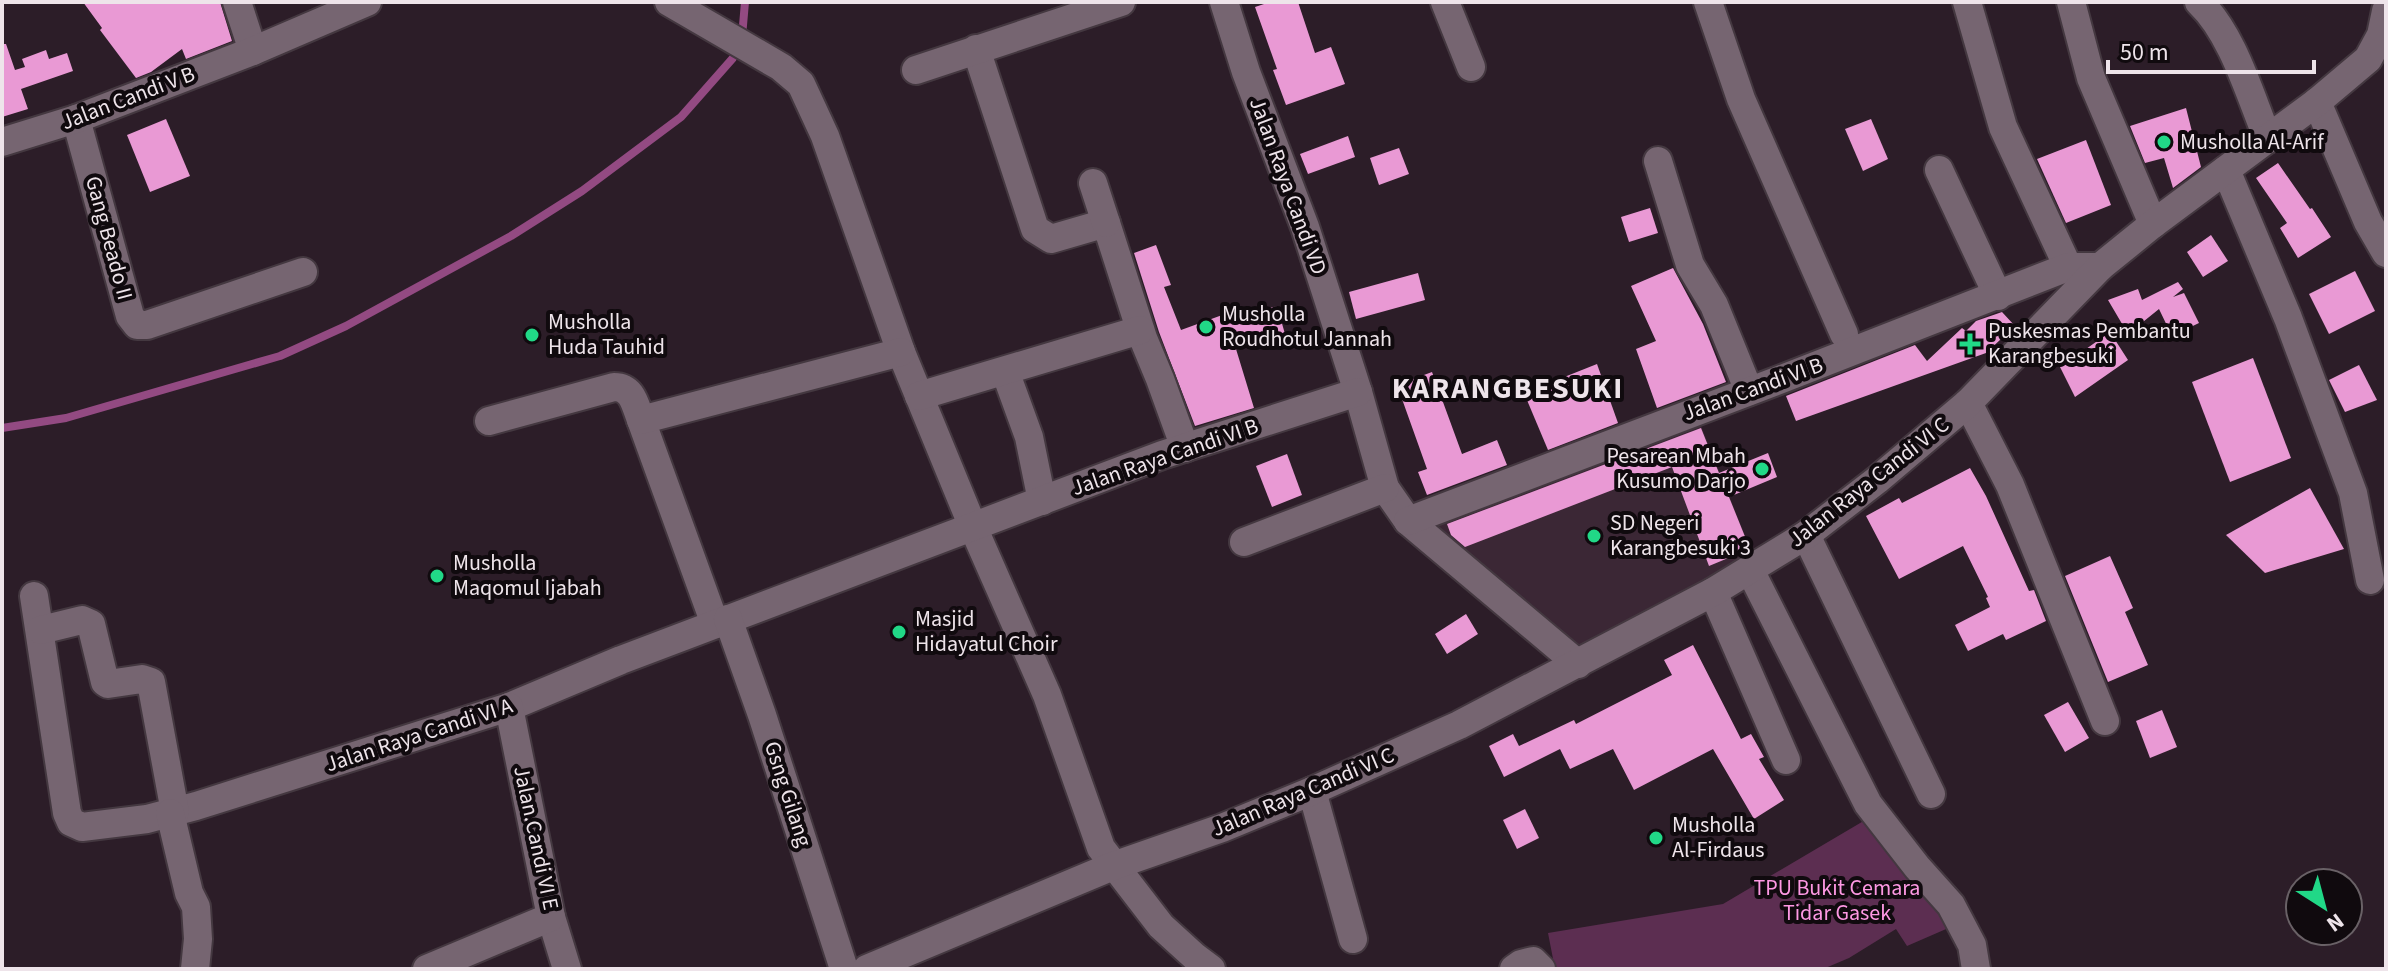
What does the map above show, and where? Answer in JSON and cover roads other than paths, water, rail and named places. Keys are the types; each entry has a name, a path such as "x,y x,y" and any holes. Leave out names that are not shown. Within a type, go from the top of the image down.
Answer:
{"street":[{"path":"237,2 253,51"},
{"path":"669,2 758,52 801,84 825,136 901,352 1047,695 1101,848 1161,926 1211,969"},
{"path":"916,70 1121,2"},
{"name":"Jalan Raya Candi VD","path":"1224,2 1246,72 1305,227 1385,488 1408,521 1578,664"},
{"path":"1445,2 1471,67"},
{"path":"1708,2 1741,99 1844,334"},
{"path":"1967,2 2003,127 2068,267"},
{"path":"2071,2 2091,78 2153,224"},
{"path":"2199,2 2216,22 2235,59 2268,139"},
{"name":"Jalan Candi V B","path":"2,142 76,119 253,51 360,4"},
{"name":"Jalan Raya Candi VI C","path":"867,969 1113,866 1222,828 1312,791 1459,725 1750,570 1806,535 1968,403 2100,267 2317,102 2368,59 2384,30"},
{"path":"976,49 1035,229 1051,239 1106,223"},
{"path":"2317,102 2368,222 2386,253"},
{"name":"Gang Beado II","path":"76,119 130,316 137,325 147,325 303,272"},
{"path":"1658,161 1690,265 1714,305 1749,391"},
{"path":"1939,170 1998,296"},
{"path":"2226,170 2288,318 2353,493 2370,580"},
{"path":"1093,183 1140,330 1185,448"},
{"name":"Jalan Candi VI B","path":"1408,521 2068,267 2100,267"},
{"path":"919,396 1140,330"},
{"path":"641,420 901,352"},
{"path":"1005,371 1029,437 1042,501"},
{"name":"Gsng Gilang","path":"489,421 614,387 623,387 630,392 767,730 844,969"},
{"name":"Jalan Raya Candi VI B","path":"973,527 1185,448 1358,392"},
{"path":"1968,403 2010,485 2105,721"},
{"path":"1244,542 1385,488"},
{"name":"Jalan Raya Candi VI A","path":"34,596 62,793 71,822 82,827 172,813 509,707 621,660 973,527"},
{"path":"1806,535 1931,794"},
{"path":"1750,570 1868,804 1951,905 1972,945 1976,969"},
{"path":"1713,592 1786,760"},
{"path":"41,630 87,621 91,624 107,684 142,679 153,683 181,865 196,907 198,939 195,969"},
{"name":"Jalan.Candi VI E","path":"509,707 551,917 567,969"},
{"path":"1312,791 1353,939"},
{"path":"427,969 551,917"},
{"path":"1514,969 1533,961 1541,969"}],"waterway":[{"path":"742,37 745,2"},
{"path":"2,428 66,418 280,356 346,326 511,236 582,191 681,117 733,58 737,49"}],"place":[{"name":"Musholla Al-Arif","path":"2164,142"},
{"name":"Musholla Roudhotul Jannah","path":"1206,327"},
{"name":"Musholla Huda Tauhid","path":"532,335"},
{"name":"Puskesmas Pembantu Karangbesuki","path":"1970,344"},
{"name":"Pesarean Mbah Kusumo Darjo","path":"1762,469"},
{"name":"SD Negeri Karangbesuki 3","path":"1594,536"},
{"name":"Musholla Maqomul Ijabah","path":"437,576"},
{"name":"Masjid Hidayatul Choir","path":"899,632"},
{"name":"Musholla Al-Firdaus","path":"1656,838"}],"district":[{"name":"KARANGBESUKI","path":"1508,388"}],"park label":[{"name":"TPU Bukit Cemara Tidar Gasek","path":"1837,900"}]}
